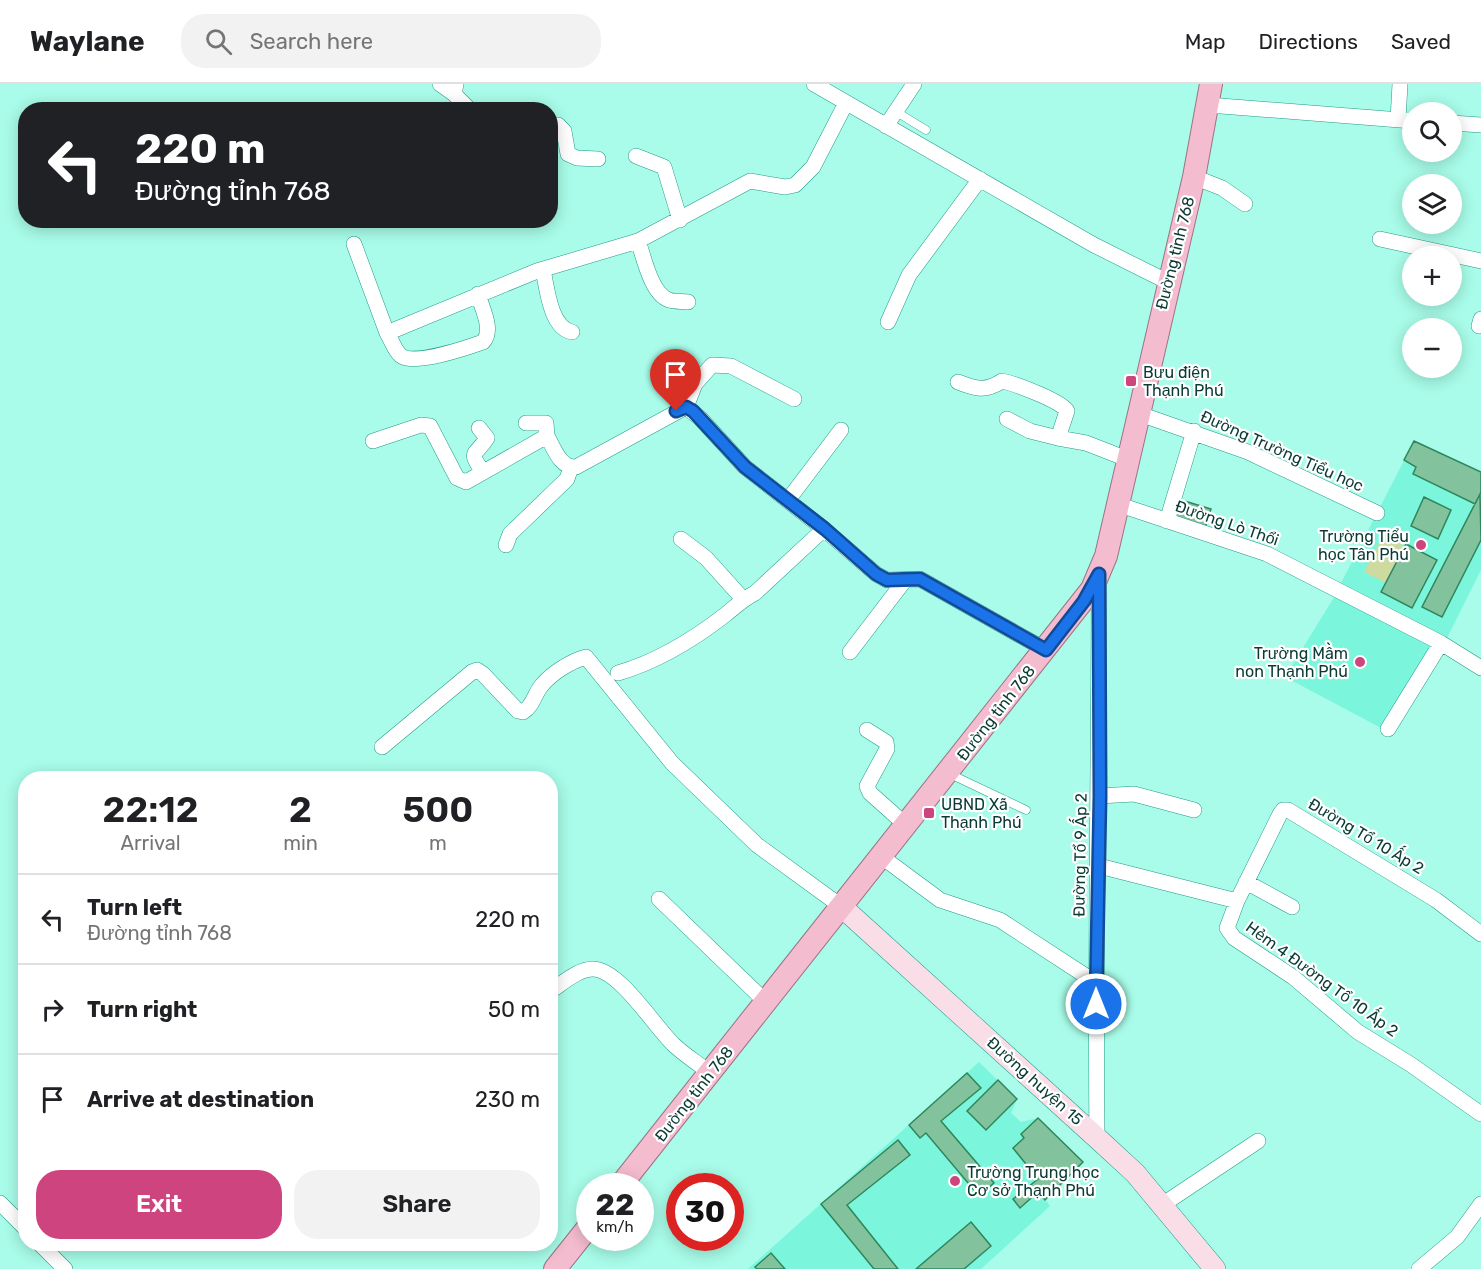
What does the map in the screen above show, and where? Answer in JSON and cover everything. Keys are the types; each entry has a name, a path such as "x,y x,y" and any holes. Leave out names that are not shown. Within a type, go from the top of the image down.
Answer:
{"main road":[{"name":"Đường tỉnh 768","path":"630,1173 1046,650 1084,601 1099,574 1194,177 1210,95"},
{"path":"555,1269 576,1243"}],"street":[{"path":"440,84 455,89 464,102"},
{"path":"814,84 1094,245 1168,282"},
{"path":"886,126 914,84"},
{"path":"1400,84 1402,102"},
{"path":"1210,95 1402,120"},
{"path":"387,333 478,294 543,270 638,241 750,181 785,187 801,181 813,167 846,103"},
{"path":"1462,124 1481,125"},
{"path":"558,125 564,130 568,154 577,158 598,159"},
{"path":"636,156 664,167 680,220"},
{"path":"1194,177 1222,188 1245,204"},
{"path":"888,322 909,275 980,179"},
{"path":"1380,239 1481,261"},
{"path":"638,241 655,286 662,296 668,300 688,302"},
{"path":"354,244 387,333 399,354 405,358 449,354 483,342 487,338 488,328 478,294"},
{"path":"543,270 558,322 566,331 572,332"},
{"path":"506,545 510,534 567,479 572,467 686,407 694,384 712,365 731,366 794,399"},
{"path":"958,382 980,390 990,389 1002,381 1011,382 1061,403 1067,411 1058,438"},
{"path":"686,407 700,418 745,467 825,529 876,574 887,580 920,579 1046,650"},
{"name":"Đường Trường Tiểu học","path":"1137,413 1194,431 1248,453 1377,513"},
{"path":"1007,419 1030,431 1086,443 1127,459"},
{"path":"526,423 546,423 547,436 560,459 572,467"},
{"path":"373,441 425,424 434,430 457,478 466,482 547,436"},
{"path":"479,428 487,438 473,453 473,458 483,472"},
{"path":"788,500 841,430"},
{"path":"1167,521 1194,431"},
{"name":"Đường Lò Thổi","path":"1117,504 1267,554 1441,643 1481,668"},
{"path":"618,673 685,641 725,615 743,598 755,593 825,529"},
{"path":"681,539 706,558 743,598"},
{"name":"Đường Tổ 9 Ấp 2","path":"1098,1138 1095,982 1100,796 1099,574"},
{"path":"850,652 905,580"},
{"path":"1388,729 1441,643"},
{"path":"382,747 472,672 477,670 483,674 518,711 523,712 534,702 541,686 555,674 586,657 680,771 757,845 842,907"},
{"path":"867,730 886,742 887,749 867,786 870,793 907,826"},
{"path":"1100,796 1134,794 1194,810"},
{"name":"Đường Tổ 10 Ấp 2","path":"1237,901 1280,814 1288,810 1436,900 1481,934"},
{"path":"882,857 940,900 1000,920 1095,982"},
{"path":"1099,866 1237,901"},
{"path":"1246,882 1292,907"},
{"path":"658,899 766,1002"},
{"name":"Hẻm 4 Đường Tổ 10 Ấp 2","path":"1237,901 1227,927 1234,938 1293,977 1358,1032 1410,1064 1481,1114"},
{"name":"Đường huyện 15","path":"842,907 1098,1138 1162,1205 1215,1269"},
{"path":"558,986 577,974 593,969 604,972 640,1003 674,1045 710,1073"},
{"path":"1162,1205 1258,1141"},
{"path":"0,1203 18,1221"},
{"path":"1419,1269 1457,1237 1481,1204"},
{"path":"46,1251 61,1268"}],"lane":[{"path":"896,111 926,130"},
{"path":"948,773 1026,810"}],"shaded area":[{"name":"Trường Tiểu học Tân Phú","path":"1414,441 1481,472 1481,570 1447,638 1341,583"},
{"path":"1383,535 1404,546 1386,583 1364,572"},
{"name":"Trường Mầm non Thạnh Phú","path":"1336,594 1434,647 1383,729 1285,677"},
{"name":"Trường Trung học Cơ sở Thạnh Phú","path":"979,1062 1017,1099 1011,1113 1021,1122 1038,1118 1083,1162 1045,1199 1050,1206 981,1269 748,1269"}],"building":[{"path":"1414,441 1481,472 1481,492 1475,504 1413,474 1416,467 1404,460"},
{"path":"1480,494 1481,540 1442,617 1422,607"},
{"path":"1424,497 1451,510 1438,539 1411,526"},
{"path":"1178,499 1211,509 1205,528 1172,518"},
{"path":"1406,544 1437,560 1412,608 1381,592"},
{"path":"967,1073 981,1088 941,1121 994,1183 979,1196 926,1133 920,1138 909,1125"},
{"path":"998,1080 1017,1099 986,1130 967,1111"},
{"path":"1038,1118 1083,1162 1045,1200 1038,1192 1020,1208 1013,1199 1038,1179 1013,1148 1024,1138 1021,1134"},
{"path":"898,1140 910,1155 847,1205 898,1269 874,1269 821,1204"},
{"path":"971,1222 991,1246 964,1269 916,1269"},
{"path":"771,1253 785,1269 757,1269 755,1267"}],"place":[{"name":"Bưu điện Thạnh Phú","path":"1131,381"},
{"name":"Trường Tiểu học Tân Phú","path":"1421,545"},
{"name":"Trường Mầm non Thạnh Phú","path":"1360,662"},
{"name":"UBND Xã Thạnh Phú","path":"929,813"},
{"name":"Trường Trung học Cơ sở Thạnh Phú","path":"955,1181"}],"route":[{"path":"676,411 686,407 693,411 745,467 825,529 876,574 887,580 920,579 1046,650 1084,601 1099,574 1100,796 1096,1004"}]}
